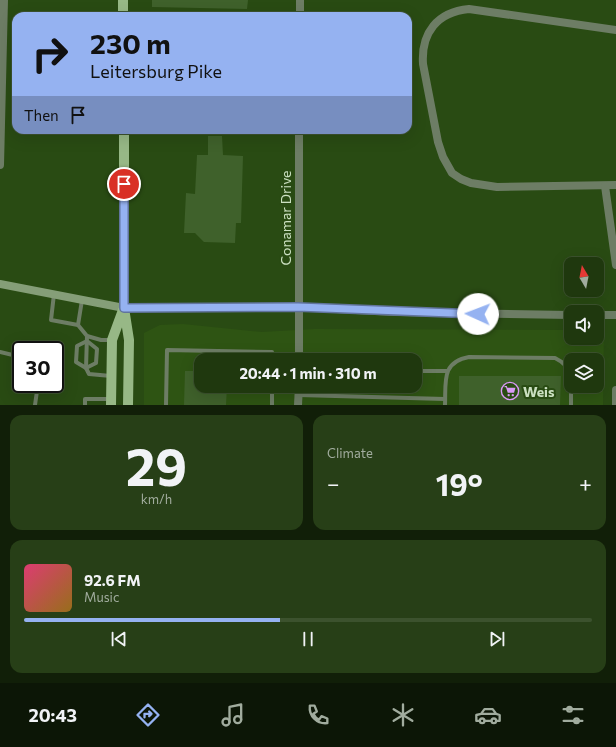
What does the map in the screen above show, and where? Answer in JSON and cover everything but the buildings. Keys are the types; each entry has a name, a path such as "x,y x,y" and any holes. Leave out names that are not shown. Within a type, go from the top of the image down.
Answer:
{"main road":[{"path":"123,0 123,12"},
{"path":"124,134 124,308 129,340 128,405"},
{"path":"111,402 112,340 124,308"}],"street":[{"path":"0,165 4,0"},
{"path":"300,0 300,12"},
{"path":"616,30 469,9 448,13 435,24 428,33 422,51 438,142 447,165 452,173 471,183 497,187 616,185"},
{"name":"Conamar Drive","path":"299,134 299,353"},
{"path":"605,186 616,265"},
{"path":"0,284 124,308 298,307 394,312 564,315"},
{"path":"604,315 616,315"},
{"path":"616,390 616,405"},
{"path":"298,405 299,395"}],"lane":[{"path":"54,294 51,320 78,326 97,349 96,363 86,368"},
{"path":"78,326 82,300"},
{"path":"87,338 86,368 89,374 111,376"},
{"path":"86,368 76,362 77,346 87,338 112,340"},
{"path":"166,405 167,350 272,353"},
{"path":"0,352 12,355"},
{"path":"445,405 447,371 453,362 460,358 554,358 564,363"},
{"path":"422,371 447,371"},
{"path":"35,405 37,393"},
{"path":"272,393 272,405"},
{"path":"571,405 572,393"},
{"path":"299,395 445,399"},
{"path":"85,405 85,399 111,402"}],"shaded area":[{"path":"183,324 262,332 315,329 564,330 564,345 604,345 604,353 564,353 564,393 603,393 603,405 144,405 144,333 160,325"}],"place":[{"name":"Weis","path":"510,391"}],"route":[{"path":"124,184 124,308 298,307 394,312 478,314"}]}
